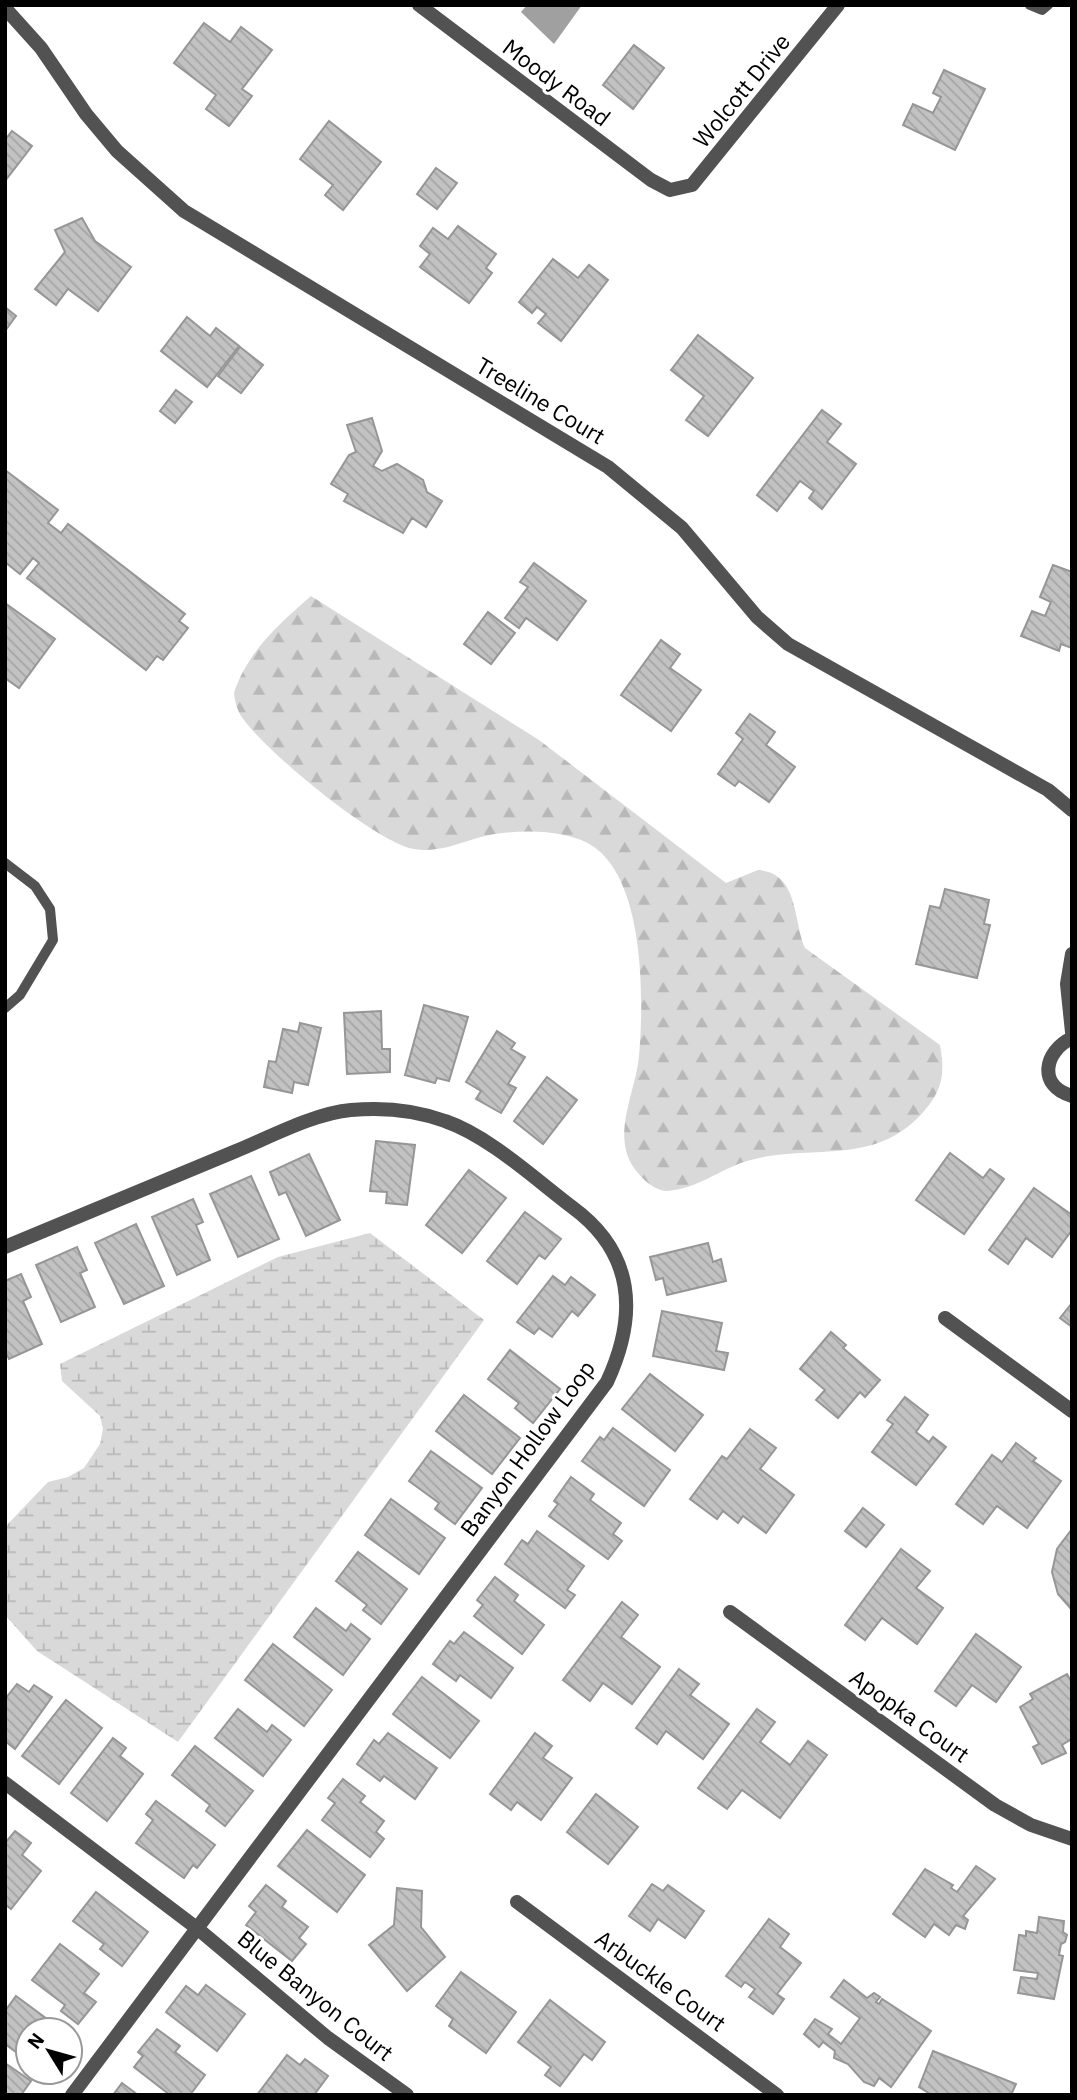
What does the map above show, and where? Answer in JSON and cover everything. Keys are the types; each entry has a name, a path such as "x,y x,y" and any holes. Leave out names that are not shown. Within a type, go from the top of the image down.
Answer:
{"street":[{"name":"Moody Road","path":"419,5 598,142 651,180 670,190"},
{"name":"Wolcott Drive","path":"670,190 692,185 838,5"},
{"name":"Treeline Court","path":"5,8 41,48 86,114 117,151 184,211 608,467 682,528 757,617 788,644 1048,790 1072,810"},
{"path":"1072,954 1068,984 1072,1032"},
{"path":"1072,1038 1059,1044 1052,1052 1048,1068 1050,1078 1059,1090 1072,1096"},
{"name":"Banyon Hollow Loop","path":"5,1247 295,1126 348,1110 401,1109 446,1121 474,1134 579,1212 602,1233 619,1266 628,1304 626,1330 607,1382 72,2095"},
{"path":"945,1318 1072,1411"},
{"name":"Apopka Court","path":"730,1612 995,1805 1031,1825 1072,1839"},
{"name":"Blue Banyon Court","path":"5,1783 198,1929 328,2038 407,2095"},
{"name":"Arbuckle Court","path":"517,1902 777,2095"}],"lane":[{"path":"1030,5 1042,10 1048,5"},
{"path":"5,863 35,886 50,909 53,940 20,995 5,1008"}],"green space":[{"path":"311,596 539,740 726,883 758,870 771,873 781,880 792,900 805,948 940,1045 941,1080 936,1095 925,1110 906,1128 885,1140 864,1147 795,1153 747,1161 677,1190 662,1191 647,1182 629,1160 624,1131 637,1070 641,1032 638,944 623,887 611,864 594,847 555,833 494,834 441,849 414,849 396,843 349,814 275,753 242,717 234,693 247,664 265,640"},
{"path":"370,1233 484,1320 178,1742 37,1651 5,1615 5,1527 48,1482 68,1477 84,1468 100,1444 103,1429 100,1416 62,1381 60,1364 278,1257"}],"shaded area":[{"path":"527,5 582,5 554,44 521,12"}],"building":[{"path":"204,23 230,42 241,27 272,50 242,89 252,96 229,126 206,109 216,95 174,63"},
{"path":"634,45 664,68 633,109 603,85"},
{"path":"944,70 985,89 955,150 903,125 913,104 933,113 941,97 933,93"},
{"path":"329,121 381,162 343,210 325,195 333,185 300,159"},
{"path":"12,131 32,146 5,181 5,140"},
{"path":"436,168 457,183 437,209 417,194"},
{"path":"82,218 95,241 131,267 98,311 68,289 56,305 35,289 65,252 55,230"},
{"path":"458,226 496,254 486,268 492,273 469,303 420,267 430,254 420,246 433,228 448,239"},
{"path":"553,259 578,278 589,265 608,280 561,341 538,323 546,314 537,307 532,313 519,302"},
{"path":"5,307 16,316 5,331"},
{"path":"187,317 210,336 216,328 239,346 207,387 161,351"},
{"path":"698,335 753,378 708,436 686,420 704,396 671,370"},
{"path":"240,347 263,365 241,393 218,376"},
{"path":"176,390 192,402 175,423 160,411"},
{"path":"822,410 841,424 827,442 856,464 822,509 809,498 814,491 800,481 777,511 757,495"},
{"path":"372,418 382,451 373,466 382,471 397,464 423,480 427,492 442,501 426,527 412,518 403,533 344,501 348,494 331,484 349,455 356,452 347,425"},
{"path":"5,470 58,510 48,523 61,533 68,524 185,614 179,621 188,628 163,660 157,656 146,670 27,578 39,563 33,558 20,574 5,562"},
{"path":"534,563 586,601 557,640 526,618 519,628 505,618 528,587 520,582"},
{"path":"1053,565 1072,572 1072,648 1061,644 1059,651 1021,636 1032,611 1045,616 1051,602 1040,597"},
{"path":"5,603 55,639 19,688 5,678"},
{"path":"488,612 515,633 491,664 464,644"},
{"path":"661,640 680,654 670,668 701,690 671,731 621,695"},
{"path":"750,714 775,732 766,745 795,767 769,802 739,781 735,786 718,774 743,739 736,733"},
{"path":"945,889 989,900 984,924 990,925 977,978 916,964 930,906 940,908"},
{"path":"424,1005 468,1017 449,1081 437,1078 435,1083 405,1075"},
{"path":"381,1011 382,1049 390,1049 390,1072 347,1074 344,1013"},
{"path":"300,1023 321,1028 308,1085 294,1082 292,1093 264,1087 269,1061 276,1062 283,1029 298,1032"},
{"path":"497,1031 515,1043 511,1049 525,1057 508,1084 516,1088 501,1113 476,1099 481,1091 466,1082"},
{"path":"547,1077 577,1100 543,1144 514,1121"},
{"path":"376,1141 415,1145 407,1205 386,1203 387,1192 370,1191"},
{"path":"950,1153 983,1178 990,1169 1004,1179 964,1234 916,1200"},
{"path":"309,1154 340,1220 306,1236 286,1192 279,1195 270,1172"},
{"path":"469,1170 506,1198 462,1253 426,1225"},
{"path":"251,1176 279,1239 238,1257 210,1194"},
{"path":"1034,1188 1072,1215 1072,1230 1052,1257 1026,1238 1008,1264 989,1250"},
{"path":"193,1199 203,1222 196,1225 210,1260 177,1275 152,1217"},
{"path":"525,1212 561,1239 545,1259 539,1255 517,1284 487,1261"},
{"path":"136,1224 164,1286 124,1304 95,1243"},
{"path":"708,1243 713,1262 721,1259 726,1281 667,1295 663,1278 656,1280 650,1257"},
{"path":"77,1247 87,1270 80,1273 95,1307 61,1322 36,1265"},
{"path":"21,1274 31,1297 23,1301 42,1344 9,1359 5,1351 5,1281"},
{"path":"553,1276 565,1285 571,1277 595,1295 578,1316 572,1311 552,1337 539,1328 534,1334 517,1322"},
{"path":"1072,1303 1072,1327 1060,1318"},
{"path":"662,1311 722,1323 716,1351 728,1353 724,1370 653,1356"},
{"path":"831,1332 846,1345 843,1348 880,1380 865,1397 860,1392 838,1418 816,1400 825,1390 800,1369"},
{"path":"510,1350 560,1389 533,1423 515,1408 519,1403 488,1379"},
{"path":"650,1374 703,1415 675,1451 622,1409"},
{"path":"464,1395 520,1438 492,1474 436,1431"},
{"path":"905,1397 928,1415 916,1432 929,1442 933,1437 946,1447 916,1485 872,1452 893,1424 887,1420"},
{"path":"613,1428 670,1470 644,1506 582,1461 600,1437 604,1440"},
{"path":"750,1429 776,1448 760,1469 794,1495 766,1533 743,1516 738,1523 723,1511 717,1519 690,1499 722,1456 727,1459"},
{"path":"1016,1443 1036,1458 1033,1461 1061,1481 1027,1528 997,1506 983,1524 956,1504 992,1455 1002,1462"},
{"path":"431,1451 482,1488 455,1524 435,1509 439,1503 409,1481"},
{"path":"571,1477 594,1494 590,1500 621,1523 613,1534 622,1541 608,1559 549,1516 558,1504 554,1501"},
{"path":"391,1499 445,1538 419,1574 365,1535"},
{"path":"863,1508 884,1525 866,1547 845,1531"},
{"path":"1072,1529 1072,1610 1058,1594 1052,1572 1057,1549"},
{"path":"537,1531 584,1566 567,1590 575,1595 565,1608 505,1564 522,1540 528,1544"},
{"path":"901,1549 930,1571 916,1588 943,1608 917,1644 882,1618 865,1640 845,1625"},
{"path":"358,1552 407,1589 381,1624 363,1610 367,1605 336,1581"},
{"path":"495,1577 518,1595 514,1601 544,1625 522,1654 474,1616 483,1605 477,1600"},
{"path":"622,1602 638,1615 621,1637 660,1667 632,1704 603,1683 590,1701 563,1680"},
{"path":"316,1608 346,1631 351,1624 370,1639 343,1675 294,1637"},
{"path":"464,1632 513,1668 491,1698 460,1675 456,1681 433,1664 450,1641 454,1644"},
{"path":"976,1634 1021,1667 996,1702 972,1685 956,1706 935,1691"},
{"path":"273,1644 332,1690 304,1726 245,1680"},
{"path":"679,1669 699,1684 690,1695 729,1724 703,1759 666,1731 657,1744 636,1728"},
{"path":"1067,1674 1072,1683 1072,1744 1070,1740 1062,1745 1066,1753 1042,1764 1033,1747 1039,1744 1020,1707 1033,1699 1030,1694"},
{"path":"422,1677 479,1721 450,1758 393,1714"},
{"path":"17,1684 29,1692 34,1685 52,1697 15,1749 5,1741 5,1699"},
{"path":"66,1700 102,1728 59,1784 22,1756"},
{"path":"238,1709 267,1732 272,1725 291,1740 263,1776 215,1738"},
{"path":"757,1709 775,1722 760,1742 790,1765 808,1741 827,1755 780,1818 742,1790 727,1809 698,1788"},
{"path":"388,1733 437,1768 415,1799 384,1776 380,1781 357,1764 374,1740 379,1744"},
{"path":"535,1733 552,1746 543,1758 572,1778 541,1820 517,1802 511,1810 490,1794"},
{"path":"113,1738 126,1748 120,1756 143,1774 107,1821 71,1793"},
{"path":"195,1746 253,1791 225,1826 206,1811 210,1805 172,1775"},
{"path":"343,1779 365,1796 360,1802 384,1821 376,1832 384,1839 370,1857 322,1820 335,1803 328,1798"},
{"path":"596,1794 638,1827 608,1864 567,1832"},
{"path":"156,1801 215,1845 197,1868 193,1865 184,1878 136,1843 153,1820 146,1814"},
{"path":"307,1830 365,1875 337,1912 278,1866"},
{"path":"15,1831 31,1843 22,1855 41,1871 11,1909 5,1904 5,1843"},
{"path":"976,1866 995,1879 963,1916 968,1920 965,1929 956,1925 949,1935 934,1924 925,1937 893,1914 925,1869 953,1885 951,1888 957,1892"},
{"path":"652,1884 663,1891 668,1885 704,1911 685,1938 658,1919 650,1931 629,1916"},
{"path":"266,1885 286,1901 282,1907 308,1927 299,1938 306,1944 292,1961 246,1925 256,1912 249,1906"},
{"path":"397,1888 422,1891 421,1927 445,1957 407,1991 369,1945 394,1925"},
{"path":"96,1892 148,1932 122,1966 100,1949 104,1944 73,1921"},
{"path":"1039,1917 1064,1921 1063,1932 1067,1935 1065,1942 1061,1944 1059,1955 1063,1956 1054,1999 1018,1993 1021,1977 1037,1979 1038,1973 1014,1970 1019,1935 1026,1936 1026,1931 1037,1933"},
{"path":"769,1919 789,1934 780,1947 801,1963 777,1994 784,1999 773,2014 749,1997 755,1989 745,1982 741,1987 726,1976"},
{"path":"60,1944 99,1974 84,1993 96,2002 84,2017 68,2016 61,2011 65,2005 32,1980"},
{"path":"461,1972 516,2012 486,2053 449,2026 453,2019 436,2006"},
{"path":"844,1980 867,1998 874,1993 880,1997 876,2002 879,2004 882,1999 931,2031 891,2087 879,2078 874,2086 864,2082 848,2064 834,2058 835,2051 823,2042 819,2047 804,2034 815,2019 832,2029 828,2034 841,2044 860,2018 831,1997"},
{"path":"206,1985 245,2014 217,2051 166,2012 186,1986 198,1995"},
{"path":"16,1996 43,2016 14,2016 14,2051 5,2044 5,2011"},
{"path":"550,2000 605,2042 592,2060 584,2054 560,2086 545,2075 551,2067 518,2042"},
{"path":"157,2029 180,2046 175,2052 205,2075 190,2095 170,2095 134,2067 143,2056 138,2052"},
{"path":"933,2051 1016,2084 1011,2095 932,2095 919,2087"},
{"path":"287,2055 300,2065 305,2059 328,2076 314,2095 257,2095"},
{"path":"5,2063 14,2069 14,2086 27,2086 21,2095 5,2095"},
{"path":"122,2083 138,2095 113,2095"}]}
